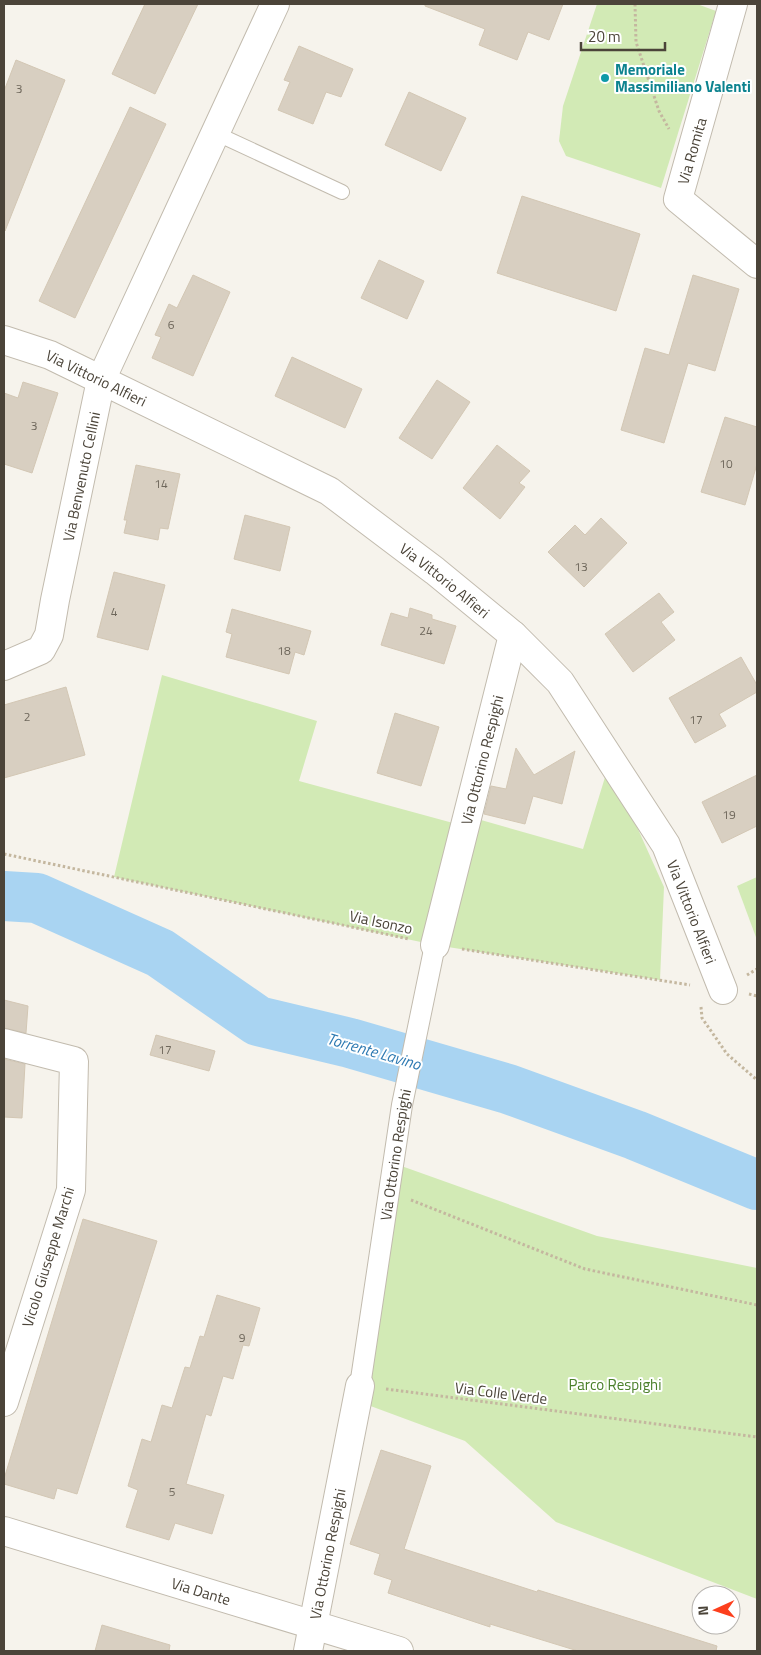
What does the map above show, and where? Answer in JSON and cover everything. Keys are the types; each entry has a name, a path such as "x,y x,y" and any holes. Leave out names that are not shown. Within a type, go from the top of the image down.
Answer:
{"street":[{"name":"Via Benvenuto Cellini","path":"4,666 41,650 50,635 55,600 101,380 275,4"},
{"name":"Via Romita","path":"733,4 678,199 757,264"},
{"name":"Via Vittorio Alfieri","path":"4,340 50,355 329,491 435,571 513,635 560,682 666,844 712,996"},
{"name":"Via Ottorino Respighi","path":"308,1651 360,1386 402,1105 435,944 513,635"},
{"name":"Vicolo Giuseppe Marchi","path":"4,1044 74,1061 71,1190 4,1402"},
{"name":"Via Dante","path":"4,1531 398,1651"}],"lane":[{"path":"215,133 342,192"}],"path":[{"path":"635,4 636,42 659,111 688,164"},
{"name":"Via Isonzo","path":"4,854 435,944 712,996 757,996"},
{"path":"712,996 702,1018 726,1054 757,1080"},
{"path":"389,1191 585,1270 757,1305"},
{"name":"Via Colle Verde","path":"360,1386 757,1437"}],"green space":[{"path":"597,4 697,4 716,11 661,188 566,156 559,141 563,106"},
{"path":"162,675 317,721 299,781 464,826 467,816 583,849 606,774 628,807 664,887 660,980 435,945 114,877"},
{"path":"757,877 757,940 737,886"},
{"name":"Parco Respighi","path":"393,1163 597,1236 757,1268 757,1599 741,1593 741,1585 720,1585 556,1522 465,1441 357,1401"}],"building":[{"path":"145,4 198,4 155,94 112,74"},
{"path":"425,4 563,4 549,40 528,32 517,60 479,45 485,29 425,6"},
{"path":"299,46 353,69 341,97 326,92 313,124 278,110 290,82 284,80"},
{"path":"16,60 65,80 5,231 4,91"},
{"path":"409,92 466,118 441,171 385,145"},
{"path":"130,107 166,124 75,318 39,301"},
{"path":"522,196 640,234 616,311 497,273"},
{"path":"379,260 424,281 407,319 361,298"},
{"path":"193,275 230,292 193,376 152,358 161,337 155,335 169,304 177,308"},
{"path":"693,275 739,289 715,371 688,363 664,443 621,430 645,348 669,355"},
{"path":"292,357 362,389 345,428 275,396"},
{"path":"437,380 470,402 432,459 399,438"},
{"path":"23,382 58,393 32,473 4,464 4,393 18,398"},
{"path":"725,417 757,427 757,464 745,505 701,492"},
{"path":"497,445 530,471 519,483 525,487 500,519 463,488"},
{"path":"136,465 180,474 168,529 160,528 158,540 124,533 127,520 124,520"},
{"path":"245,515 290,527 280,571 234,559"},
{"path":"601,518 627,543 584,587 548,552 575,525 585,535"},
{"path":"114,572 165,585 148,650 97,637"},
{"path":"659,593 674,612 661,622 675,640 633,672 605,634"},
{"path":"410,608 432,615 432,619 456,626 444,664 381,645 391,613 408,618"},
{"path":"232,609 311,631 304,655 295,652 289,674 226,657 232,634 226,632"},
{"path":"741,657 757,685 757,692 719,714 726,726 695,743 669,698"},
{"path":"66,687 85,755 4,778 4,705"},
{"path":"395,713 439,727 421,786 377,773"},
{"path":"516,748 534,775 575,751 562,804 533,796 525,824 484,814 491,786 506,789"},
{"path":"757,775 757,826 722,843 702,802"},
{"path":"4,1000 28,1006 26,1033 4,1028"},
{"path":"156,1035 215,1051 209,1071 150,1055"},
{"path":"4,1059 25,1064 22,1118 4,1117"},
{"path":"83,1219 157,1241 77,1494 57,1488 54,1499 4,1484 4,1479"},
{"path":"217,1295 260,1308 249,1346 243,1345 233,1379 223,1376 211,1416 206,1414 186,1484 224,1495 212,1534 175,1523 169,1540 126,1527 138,1490 128,1486 142,1439 151,1442 162,1405 172,1408 185,1367 190,1368 200,1336 204,1337"},
{"path":"381,1450 431,1466 404,1549 537,1592 538,1590 717,1646 716,1651 578,1651 490,1624 490,1627 388,1593 392,1580 374,1574 380,1554 350,1544"},
{"path":"102,1625 170,1645 169,1651 95,1651"}],"waterway":[{"name":"Torrente Lavino","path":"4,896 37,898 160,953 258,1021 350,1043 508,1089 635,1135 757,1185"}],"place":[{"name":"Memoriale Massimiliano Valenti","path":"605,78"}]}
